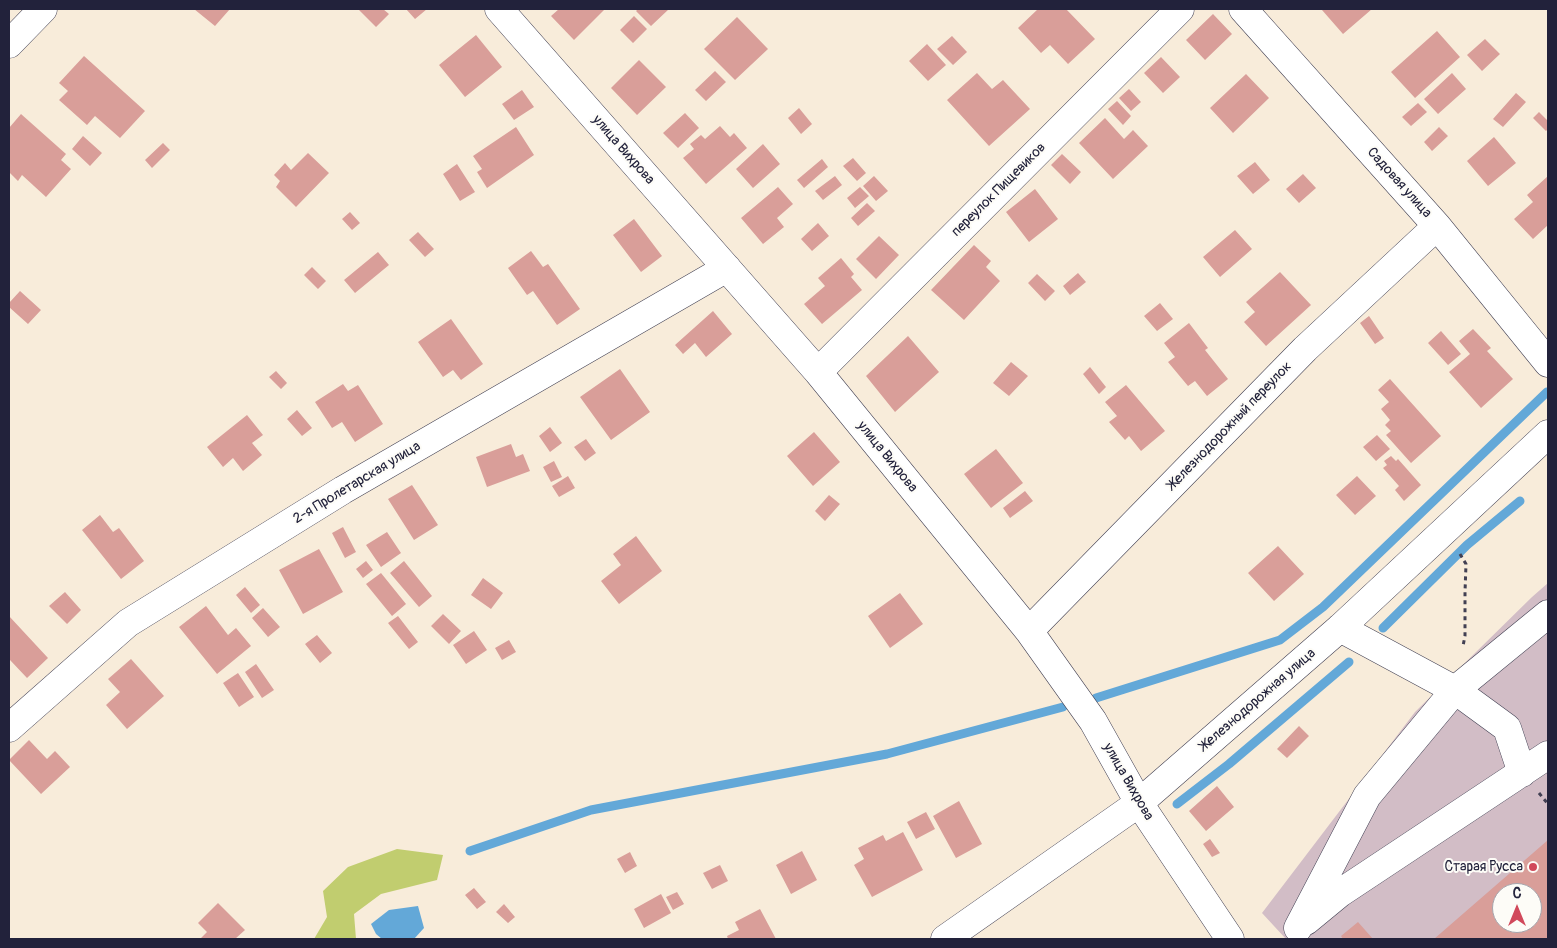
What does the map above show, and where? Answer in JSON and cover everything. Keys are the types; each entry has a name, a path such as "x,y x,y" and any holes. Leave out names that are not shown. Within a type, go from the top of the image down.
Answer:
{"street":[{"path":"9,44 43,9"},
{"name":"улица Вихрова","path":"499,9 818,372 1029,631 1093,721 1139,803 1230,939"},
{"name":"переулок Пищевиков","path":"818,372 1180,9"},
{"name":"Садовая улица","path":"1243,9 1437,226 1548,364"},
{"name":"Железнодорожный переулок","path":"1029,631 1305,349 1437,226"},
{"name":"2-я Пролетарская улица","path":"9,728 128,623 343,490 727,268"},
{"name":"Железнодорожная улица","path":"945,939 1139,803 1340,628 1548,434"},
{"path":"1295,933 1367,796 1456,690 1548,614"},
{"path":"1340,628 1456,690 1507,728 1522,773"},
{"path":"1295,933 1340,893 1548,755"}],"path":[{"path":"1456,690 1465,636 1464,592 1466,564 1463,557"}],"shaded area":[{"path":"1548,583 1548,939 1286,939 1262,913 1415,712"}],"green space":[{"path":"397,849 443,855 437,880 381,894 354,914 356,939 314,939 327,917 323,891 348,867"}],"water":[{"path":"418,906 424,928 414,939 382,939 376,934 371,924 389,910"}],"building":[{"path":"194,9 230,9 215,26"},
{"path":"358,9 383,9 389,14 376,27"},
{"path":"406,9 427,9 415,19"},
{"path":"559,9 605,9 574,40 551,16"},
{"path":"638,9 669,9 651,26 636,11"},
{"path":"1038,9 1066,9 1095,39 1068,64 1050,45 1041,53 1018,28"},
{"path":"1323,9 1372,9 1343,34"},
{"path":"1213,14 1232,34 1205,60 1186,40"},
{"path":"634,16 647,29 633,43 620,30"},
{"path":"737,17 768,49 735,80 704,49"},
{"path":"1437,31 1460,57 1415,98 1391,72"},
{"path":"476,35 502,67 465,97 439,65"},
{"path":"952,36 967,52 953,65 937,49"},
{"path":"1485,39 1500,54 1482,71 1467,55"},
{"path":"927,44 946,65 928,81 909,61"},
{"path":"84,56 145,111 120,138 95,116 87,125 59,100 68,91 59,83"},
{"path":"1161,57 1180,77 1163,93 1144,73"},
{"path":"639,60 666,87 637,115 611,88"},
{"path":"715,71 726,82 706,101 695,90"},
{"path":"977,73 992,89 1003,80 1030,109 989,146 947,100"},
{"path":"1452,73 1466,89 1438,114 1424,99"},
{"path":"1246,74 1269,98 1233,133 1210,108"},
{"path":"1129,89 1141,102 1131,111 1119,98"},
{"path":"522,90 534,107 514,120 502,104"},
{"path":"1516,93 1526,102 1503,127 1493,119"},
{"path":"1117,101 1131,116 1123,125 1108,109"},
{"path":"1418,103 1427,112 1411,126 1402,117"},
{"path":"799,108 812,124 801,134 788,118"},
{"path":"1539,112 1548,121 1548,129 1546,131 1533,118"},
{"path":"685,113 699,128 678,148 663,133"},
{"path":"21,114 66,154 61,160 71,169 46,197 22,175 18,181 9,172 9,128"},
{"path":"1105,118 1124,139 1133,130 1148,146 1113,179 1079,143"},
{"path":"720,126 730,137 734,133 747,148 706,184 683,158 694,149 690,144 701,135 705,139"},
{"path":"516,127 534,155 487,188 477,172 482,169 473,156"},
{"path":"1439,127 1448,136 1432,151 1424,142"},
{"path":"83,136 102,153 90,166 72,149"},
{"path":"1494,137 1516,163 1488,186 1467,161"},
{"path":"163,143 170,150 152,168 145,160"},
{"path":"763,144 780,164 753,188 736,169"},
{"path":"308,153 329,173 296,207 276,187 280,181 274,175 285,163 291,170"},
{"path":"1062,154 1081,172 1070,184 1051,165"},
{"path":"853,158 866,173 857,181 843,166"},
{"path":"822,159 828,167 804,188 797,180"},
{"path":"1255,162 1270,180 1253,194 1237,176"},
{"path":"457,164 475,192 460,201 443,174"},
{"path":"1303,174 1316,188 1299,203 1286,189"},
{"path":"835,176 842,185 823,200 815,191"},
{"path":"874,176 888,191 876,201 863,186"},
{"path":"1548,176 1548,225 1533,239 1514,219 1533,202 1527,195"},
{"path":"778,187 793,204 777,218 784,227 763,244 741,218"},
{"path":"860,187 869,196 855,208 847,198"},
{"path":"1035,189 1058,219 1029,242 1006,212"},
{"path":"867,203 875,211 858,226 851,218"},
{"path":"350,212 360,223 352,230 342,219"},
{"path":"634,219 662,256 641,272 613,235"},
{"path":"818,223 829,236 812,251 801,239"},
{"path":"1235,230 1252,249 1220,277 1203,257"},
{"path":"418,232 434,249 425,257 409,240"},
{"path":"879,236 899,255 876,279 856,259"},
{"path":"974,245 991,261 986,267 1000,281 964,320 931,290"},
{"path":"531,251 543,267 548,264 580,309 557,325 533,291 527,295 508,268"},
{"path":"378,252 389,265 355,293 344,280"},
{"path":"841,258 854,274 851,277 862,290 822,324 804,304 825,286 818,278"},
{"path":"312,267 326,281 318,289 304,275"},
{"path":"1280,272 1311,305 1266,346 1244,322 1255,312 1246,302"},
{"path":"1078,273 1086,282 1070,295 1063,286"},
{"path":"1037,274 1055,291 1045,301 1028,283"},
{"path":"20,291 41,310 28,324 9,307 9,303"},
{"path":"1160,303 1173,319 1157,331 1144,316"},
{"path":"713,311 732,334 706,357 695,343 683,354 675,345"},
{"path":"1369,316 1384,338 1375,344 1360,323"},
{"path":"451,319 483,364 461,380 453,370 443,377 418,342"},
{"path":"1189,323 1208,348 1205,350 1228,379 1207,396 1195,381 1188,386 1168,362 1175,357 1164,343"},
{"path":"1473,329 1491,348 1487,351 1513,379 1481,408 1449,372 1470,354 1459,341"},
{"path":"1441,331 1461,354 1448,365 1428,343"},
{"path":"908,336 939,372 895,412 866,376"},
{"path":"1011,362 1028,376 1009,396 993,383"},
{"path":"1090,367 1106,387 1099,394 1083,374"},
{"path":"620,369 650,412 611,440 580,397"},
{"path":"276,371 287,383 281,389 269,377"},
{"path":"1390,379 1441,436 1411,463 1386,435 1391,431 1385,425 1390,420 1381,409 1389,402 1378,390"},
{"path":"343,384 348,391 358,385 383,424 355,442 342,422 332,428 315,402"},
{"path":"1126,385 1165,431 1141,451 1129,436 1125,440 1109,422 1117,416 1105,402"},
{"path":"297,410 312,428 302,436 287,419"},
{"path":"247,415 263,435 252,443 262,455 243,471 233,458 223,467 207,447"},
{"path":"550,427 562,443 550,452 539,436"},
{"path":"814,432 840,462 813,486 787,456"},
{"path":"1377,435 1390,449 1376,461 1363,447"},
{"path":"586,439 596,453 585,461 574,447"},
{"path":"511,444 516,457 523,454 530,471 487,487 476,457"},
{"path":"996,449 1023,483 991,508 964,474"},
{"path":"1391,456 1396,461 1398,459 1421,485 1404,501 1395,490 1399,486 1383,468 1387,465 1384,461"},
{"path":"554,461 562,477 551,482 543,467"},
{"path":"568,476 575,488 559,497 552,486"},
{"path":"1357,476 1376,496 1355,515 1336,495"},
{"path":"412,485 438,525 414,540 388,499"},
{"path":"1025,491 1033,501 1010,518 1003,508"},
{"path":"829,495 840,504 825,521 815,511"},
{"path":"100,515 113,532 119,528 144,561 121,579 82,530"},
{"path":"343,527 356,552 345,558 332,533"},
{"path":"387,532 401,553 381,567 366,545"},
{"path":"636,536 662,571 619,604 601,581 621,565 613,554"},
{"path":"1278,546 1304,574 1274,601 1248,573"},
{"path":"319,549 343,592 303,614 279,570"},
{"path":"366,561 373,570 363,578 356,569"},
{"path":"404,561 432,596 419,607 390,573"},
{"path":"381,573 406,604 392,616 366,584"},
{"path":"483,578 503,593 491,609 471,595"},
{"path":"245,587 260,605 251,613 236,595"},
{"path":"65,592 81,610 67,624 49,606"},
{"path":"900,593 923,624 890,648 868,616"},
{"path":"206,606 228,635 236,628 251,646 217,674 179,627"},
{"path":"263,608 280,627 268,637 252,618"},
{"path":"443,614 461,631 449,644 431,626"},
{"path":"9,616 48,658 27,678 9,661"},
{"path":"398,616 418,642 409,649 388,623"},
{"path":"474,631 487,650 466,664 453,645"},
{"path":"317,635 332,653 320,663 305,644"},
{"path":"509,640 516,652 502,660 495,648"},
{"path":"131,659 164,696 127,729 106,705 120,692 108,679"},
{"path":"256,664 274,690 262,698 245,672"},
{"path":"238,673 254,697 239,707 223,683"},
{"path":"1299,726 1309,736 1287,758 1277,749"},
{"path":"29,740 47,759 55,751 70,767 41,794 9,760"},
{"path":"1217,786 1234,807 1206,831 1189,811"},
{"path":"959,801 982,844 956,858 933,816"},
{"path":"926,812 935,829 916,839 907,822"},
{"path":"903,832 923,870 872,897 854,865 864,859 858,848 883,835 886,841"},
{"path":"1210,839 1220,853 1212,857 1203,844"},
{"name":"Старая Русса","path":"1548,840 1548,939 1434,939 1492,889 1492,933 1542,933 1542,883 1498,883"},
{"path":"802,851 817,880 791,894 776,865"},
{"path":"630,852 637,866 625,873 617,859"},
{"path":"720,865 728,881 712,889 703,873"},
{"path":"474,888 486,902 477,909 465,895"},
{"path":"677,892 684,904 673,910 666,897"},
{"path":"661,894 671,913 644,928 634,909"},
{"path":"218,903 245,930 235,939 200,939 207,932 198,923"},
{"path":"504,904 515,917 508,923 496,912"},
{"path":"760,909 776,939 728,939 727,936 739,930 735,922"},
{"path":"1358,922 1373,939 1343,939 1341,936"}],"waterway":[{"path":"1096,698 1280,640 1323,607 1547,392"},
{"path":"1383,628 1467,545 1520,501"},
{"path":"1177,804 1229,764 1349,662"},
{"path":"470,851 591,810 887,754 1063,707"}],"place":[{"name":"Старая Русса","path":"1533,867"}]}
